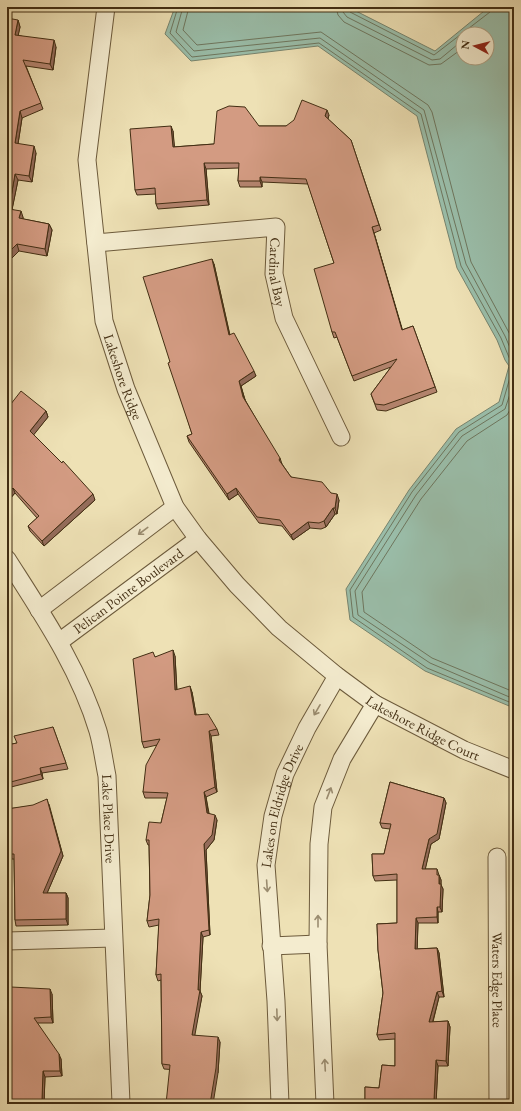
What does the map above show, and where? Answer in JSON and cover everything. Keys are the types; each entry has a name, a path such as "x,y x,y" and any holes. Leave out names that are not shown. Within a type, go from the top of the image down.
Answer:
{"street":[{"name":"Lakeshore Ridge","path":"106,7 87,160 104,321 126,389 174,507 198,539 237,585 279,628 337,676"},
{"name":"Cardinal Bay","path":"96,242 276,227 274,274 284,318 341,437"},
{"path":"39,610 174,507"},
{"name":"Pelican Pointe Boulevard","path":"59,642 198,539"},
{"name":"Lake Place Drive","path":"7,559 59,642 85,696 98,731 107,776 112,938 121,1103"},
{"name":"Lakeshore Ridge Court","path":"337,676 375,704 464,750 514,770"},
{"name":"Lakes on Eldridge Drive","path":"280,1104 276,1001 266,865 273,816 285,774 307,728 337,676"},
{"path":"326,1104 318,944 319,844 323,807 342,759 375,704"},
{"name":"Waters Edge Place","path":"497,857 498,1104"},
{"path":"7,941 112,938"},
{"path":"271,946 318,944"}],"water":[{"path":"175,7 348,7 435,51 455,35 455,66 495,66 495,26 466,26 489,7 514,7 514,708 425,671 350,620 346,589 409,490 456,429 499,402 509,366 497,340 457,268 417,116 318,46 191,61 165,34"}],"building":[{"path":"7,18 18,20 15,35 54,40 50,64 23,60 41,103 20,111 15,143 34,146 29,176 15,174 9,209 21,211 19,218 49,224 45,249 17,244 7,254"},
{"path":"302,100 327,110 325,116 351,140 379,225 372,227 402,330 413,326 435,387 384,405 375,404 371,394 397,359 352,376 335,332 332,332 314,269 334,263 306,179 260,177 260,181 238,181 239,163 204,163 207,200 156,204 155,188 135,190 130,129 171,126 173,147 214,144 217,111 229,106 245,107 259,126 286,126 294,120"},
{"path":"212,259 229,335 234,333 254,371 239,381 243,397 280,458 279,460 291,477 322,482 331,493 337,494 335,508 333,508 324,521 319,523 308,522 291,535 280,520 257,517 236,488 227,494 187,436 192,434 168,363 170,362 143,277"},
{"path":"21,391 46,411 30,431 62,463 63,461 93,494 42,541 28,526 39,516 13,488 7,494 7,409"},
{"path":"173,650 175,690 190,686 195,715 208,714 217,729 209,731 215,787 204,792 207,813 215,815 212,835 204,844 209,930 201,932 198,990 200,990 192,1035 218,1037 216,1068 210,1104 166,1104 170,1065 162,1064 161,974 156,975 159,919 147,921 150,895 149,840 146,840 149,822 161,823 168,793 143,792 146,765 160,739 142,742 133,659 153,652 155,657"},
{"path":"53,727 66,763 40,768 41,774 7,783 7,745 17,743 14,736"},
{"path":"390,782 444,798 437,834 429,839 422,869 437,869 439,884 441,884 440,907 437,907 437,917 416,918 415,949 437,948 442,991 437,992 429,1022 448,1021 446,1061 436,1060 434,1100 455,1102 455,1104 365,1104 365,1087 379,1088 382,1065 395,1066 395,1033 377,1035 383,993 378,950 377,924 397,923 397,874 373,876 372,854 384,854 391,824 380,823"},
{"path":"47,799 61,851 43,893 66,893 66,919 15,920 14,854 7,854 7,809 33,805"},
{"path":"11,987 50,989 51,1017 34,1018 59,1054 60,1071 43,1071 42,1100 47,1104 7,1104 7,1037 11,1037"}]}
